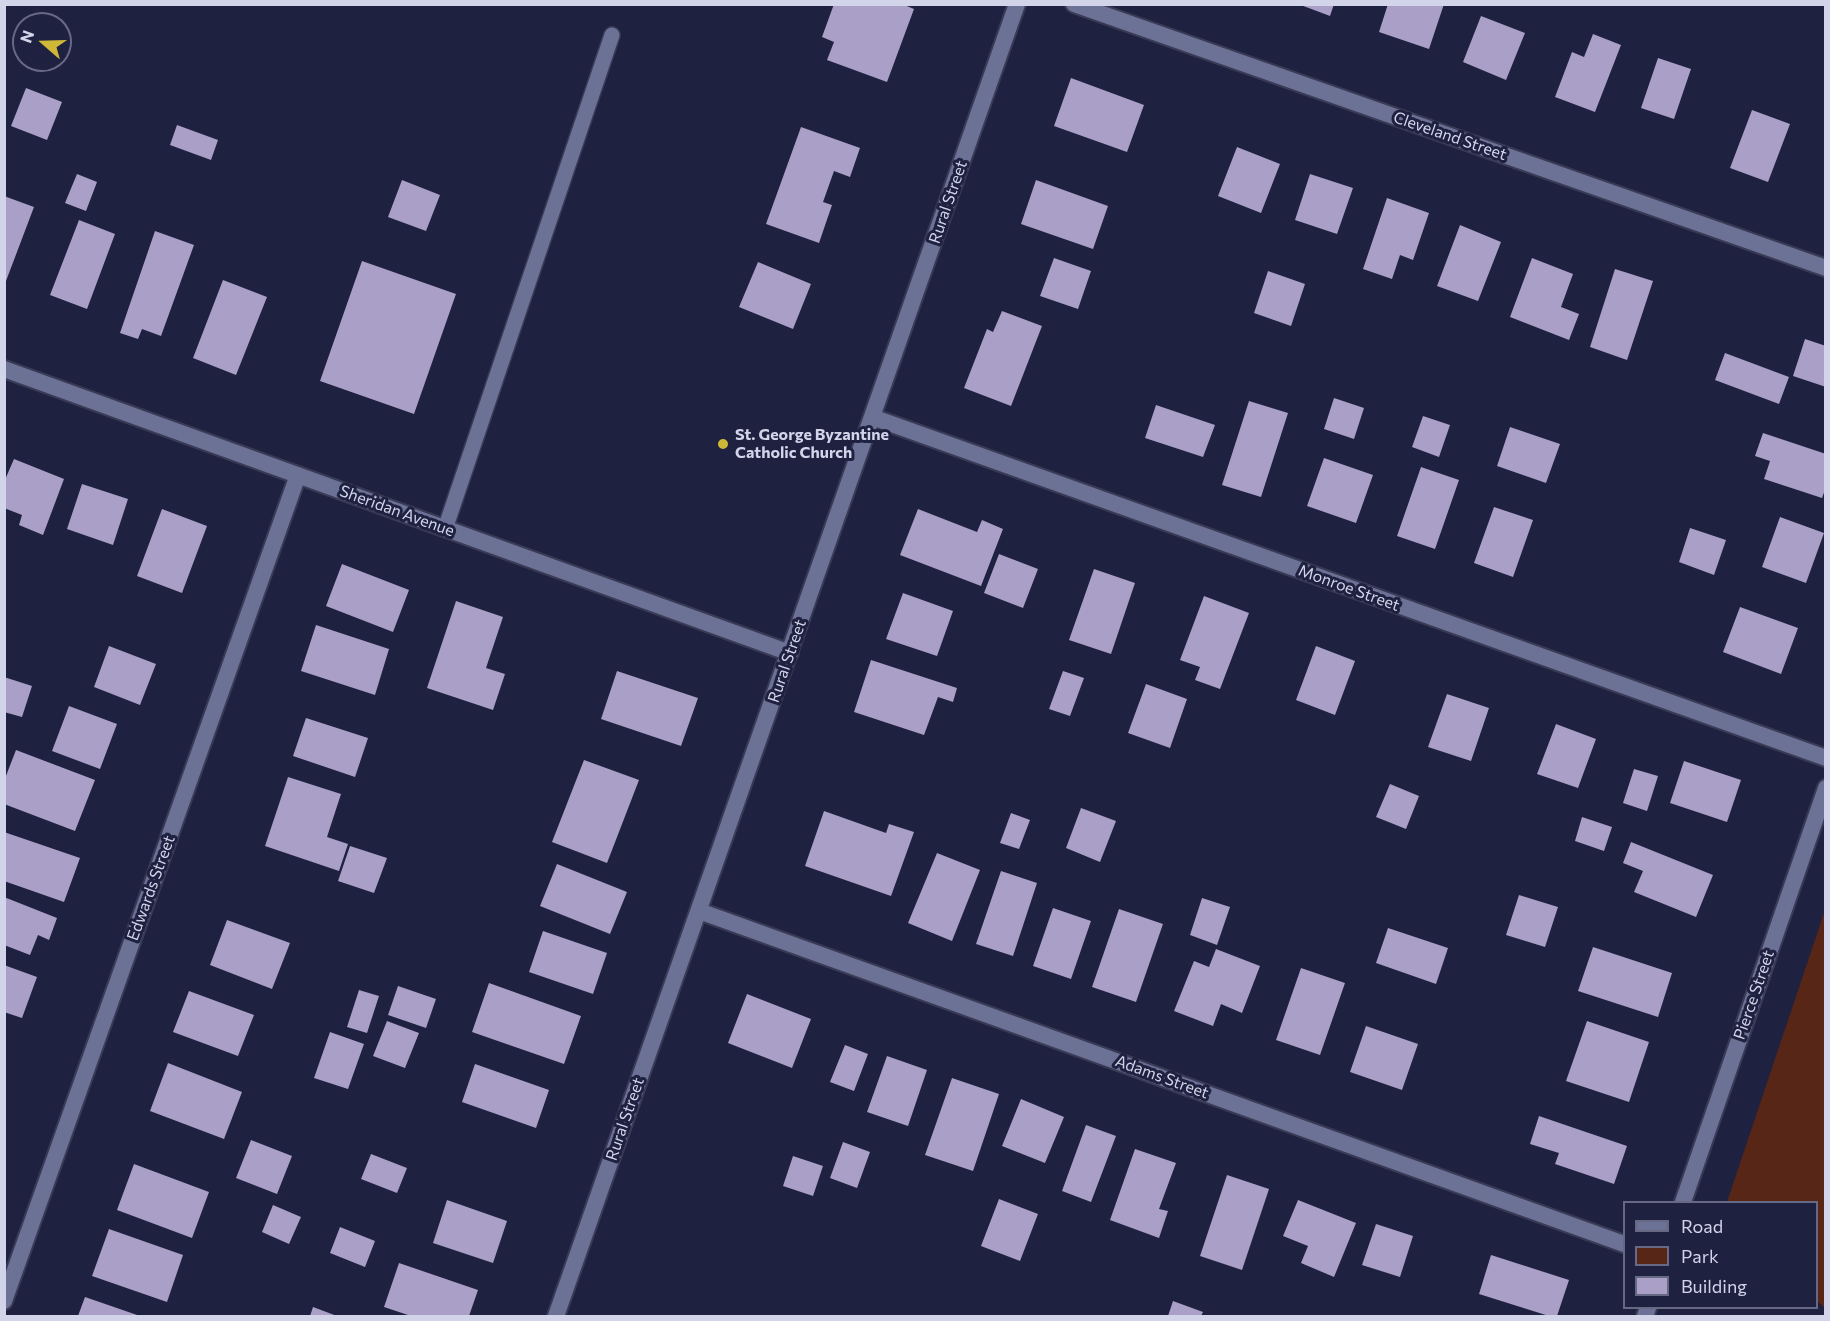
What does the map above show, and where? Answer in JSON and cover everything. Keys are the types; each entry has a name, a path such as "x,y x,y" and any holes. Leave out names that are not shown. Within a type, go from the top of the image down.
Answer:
{"street":[{"name":"Rural Street","path":"556,1317 1017,4"},
{"name":"Cleveland Street","path":"1074,4 1826,268"},
{"name":"Sheridan Avenue","path":"4,369 790,653"},
{"name":"Monroe Street","path":"872,417 1826,758"},
{"name":"Edwards Street","path":"4,1301 298,475"},
{"name":"Pierce Street","path":"1684,1201 1826,788"},
{"name":"Adams Street","path":"699,911 1623,1244"}],"lane":[{"path":"445,529 612,35"}],"green space":[{"path":"1825,910 1825,1308 1818,1302 1818,1201 1727,1201"}],"building":[{"path":"834,4 902,4 914,9 887,82 827,60 834,42 822,37"},
{"path":"1298,4 1334,4 1330,16"},
{"path":"1388,4 1444,4 1429,49 1379,32"},
{"path":"1481,16 1525,33 1506,80 1463,62"},
{"path":"1593,34 1621,45 1595,112 1555,97 1572,52 1584,57"},
{"path":"1658,58 1691,69 1674,119 1641,108"},
{"path":"1071,78 1144,105 1127,152 1054,126"},
{"path":"26,88 62,102 47,140 11,126"},
{"path":"1752,110 1790,124 1768,182 1730,168"},
{"path":"177,125 218,140 211,160 170,145"},
{"path":"801,127 860,148 850,177 834,171 823,202 832,205 819,243 766,224"},
{"path":"1237,147 1280,164 1261,213 1218,196"},
{"path":"77,174 97,182 86,211 65,203"},
{"path":"1310,174 1353,188 1337,234 1295,220"},
{"path":"402,180 440,195 426,231 388,217"},
{"path":"1036,180 1108,206 1093,249 1021,224"},
{"path":"4,196 34,207 6,281 4,280"},
{"path":"1387,198 1429,213 1413,260 1400,255 1392,279 1363,269"},
{"path":"79,220 115,234 87,309 50,295"},
{"path":"1460,225 1501,242 1478,301 1437,286"},
{"path":"155,231 194,245 161,336 142,329 138,339 120,333"},
{"path":"1054,258 1091,271 1078,309 1040,296"},
{"path":"1532,258 1573,274 1561,307 1579,314 1569,340 1510,317"},
{"path":"362,261 456,294 414,414 320,381"},
{"path":"758,262 811,284 793,329 739,307"},
{"path":"1615,269 1653,281 1627,360 1590,347"},
{"path":"1268,271 1305,284 1291,326 1254,313"},
{"path":"223,280 267,297 236,375 193,358"},
{"path":"1002,311 1042,326 1011,406 964,388 987,329 993,332"},
{"path":"1805,339 1826,346 1826,387 1793,376"},
{"path":"1725,353 1789,377 1779,404 1715,380"},
{"path":"1334,398 1364,408 1354,439 1324,429"},
{"path":"1249,401 1288,413 1261,497 1222,485"},
{"path":"1156,405 1215,425 1203,457 1145,438"},
{"path":"1423,416 1450,425 1439,457 1412,447"},
{"path":"1510,427 1560,444 1546,483 1497,466"},
{"path":"1763,433 1826,454 1826,487 1822,498 1764,479 1770,461 1755,456"},
{"path":"1324,458 1373,475 1356,523 1307,506"},
{"path":"14,459 64,479 43,535 19,525 22,515 4,508 4,482"},
{"path":"1421,467 1459,480 1435,549 1397,536"},
{"path":"82,484 128,499 113,545 67,529"},
{"path":"1494,507 1533,520 1513,577 1474,563"},
{"path":"162,509 207,526 182,593 137,576"},
{"path":"918,509 977,532 982,520 1003,529 981,586 900,555"},
{"path":"1780,517 1824,533 1806,583 1762,567"},
{"path":"1690,528 1726,540 1714,575 1679,562"},
{"path":"999,554 1038,569 1023,608 984,593"},
{"path":"342,564 409,590 393,632 326,606"},
{"path":"1094,569 1135,583 1111,654 1069,640"},
{"path":"903,593 953,611 937,656 886,639"},
{"path":"1204,596 1249,613 1220,689 1195,680 1200,667 1180,660"},
{"path":"456,601 503,617 486,668 505,674 493,710 427,688"},
{"path":"1740,607 1798,628 1781,674 1723,652"},
{"path":"316,625 389,649 375,695 301,671"},
{"path":"109,646 156,664 140,705 94,687"},
{"path":"1316,646 1355,661 1335,715 1296,700"},
{"path":"871,660 957,688 953,702 938,697 924,735 854,712"},
{"path":"617,671 698,698 681,746 601,719"},
{"path":"1063,671 1084,678 1070,716 1049,709"},
{"path":"4,677 32,686 22,717 4,712"},
{"path":"1146,684 1187,699 1170,748 1128,733"},
{"path":"1447,694 1489,708 1471,761 1428,747"},
{"path":"69,706 117,724 100,769 52,751"},
{"path":"306,718 368,738 355,777 293,756"},
{"path":"1556,724 1596,739 1578,788 1537,774"},
{"path":"16,750 95,780 75,831 4,804 4,781"},
{"path":"584,760 639,780 607,863 552,842"},
{"path":"1684,761 1741,780 1727,822 1670,803"},
{"path":"1634,769 1658,776 1647,811 1623,803"},
{"path":"288,777 341,794 327,837 348,844 339,871 265,846"},
{"path":"1390,784 1419,796 1406,829 1376,817"},
{"path":"1081,808 1116,821 1100,862 1066,848"},
{"path":"824,811 886,833 889,824 914,832 891,896 805,866"},
{"path":"1011,813 1030,820 1019,849 1000,843"},
{"path":"1582,817 1612,827 1604,851 1575,841"},
{"path":"4,832 80,858 64,902 4,881"},
{"path":"1631,842 1713,875 1696,917 1634,892 1643,871 1623,863"},
{"path":"350,846 387,858 374,893 338,881"},
{"path":"937,853 980,870 952,941 908,923"},
{"path":"557,864 627,892 610,934 540,906"},
{"path":"1001,871 1037,883 1013,956 976,944"},
{"path":"1519,895 1558,907 1545,947 1506,935"},
{"path":"4,897 57,918 49,940 38,935 30,955 4,945"},
{"path":"1202,898 1230,907 1217,945 1190,935"},
{"path":"1053,908 1091,921 1071,979 1033,966"},
{"path":"1119,909 1163,924 1136,1002 1092,987"},
{"path":"227,920 290,943 272,989 210,965"},
{"path":"1388,928 1448,948 1436,984 1376,963"},
{"path":"543,931 607,953 593,994 529,972"},
{"path":"1593,947 1672,973 1658,1017 1578,991"},
{"path":"1216,949 1260,966 1242,1013 1221,1004 1213,1026 1174,1011 1194,961 1209,967"},
{"path":"4,965 37,977 22,1018 4,1012"},
{"path":"1301,968 1345,983 1320,1055 1276,1040"},
{"path":"489,983 581,1016 564,1064 472,1032"},
{"path":"398,986 436,999 426,1028 388,1015"},
{"path":"359,990 379,996 367,1033 347,1027"},
{"path":"189,991 254,1015 238,1056 173,1032"},
{"path":"747,994 811,1019 792,1068 728,1043"},
{"path":"387,1021 419,1033 405,1068 373,1056"},
{"path":"1587,1021 1649,1042 1629,1102 1566,1081"},
{"path":"1366,1026 1418,1044 1402,1090 1350,1072"},
{"path":"330,1032 364,1044 348,1089 314,1078"},
{"path":"845,1045 868,1054 854,1091 830,1082"},
{"path":"887,1056 927,1070 908,1126 867,1112"},
{"path":"168,1063 242,1092 224,1139 150,1111"},
{"path":"475,1064 549,1090 536,1128 462,1102"},
{"path":"952,1078 999,1094 973,1171 925,1155"},
{"path":"1021,1099 1064,1117 1045,1163 1002,1146"},
{"path":"1539,1116 1627,1146 1614,1184 1555,1164 1559,1153 1530,1144"},
{"path":"1086,1125 1116,1136 1091,1202 1062,1191"},
{"path":"251,1140 292,1156 277,1194 236,1178"},
{"path":"843,1142 870,1152 857,1188 830,1178"},
{"path":"1135,1149 1176,1163 1159,1209 1168,1211 1159,1238 1110,1220"},
{"path":"371,1154 407,1168 397,1193 361,1179"},
{"path":"793,1156 823,1166 813,1196 783,1186"},
{"path":"134,1164 209,1192 192,1238 117,1210"},
{"path":"1227,1175 1269,1189 1242,1270 1200,1256"},
{"path":"999,1199 1038,1214 1020,1261 981,1246"},
{"path":"447,1200 507,1221 493,1263 433,1243"},
{"path":"1298,1200 1356,1223 1334,1277 1301,1263 1308,1246 1283,1236"},
{"path":"273,1205 301,1217 289,1244 262,1232"},
{"path":"1376,1224 1413,1236 1400,1277 1362,1265"},
{"path":"340,1227 375,1241 365,1267 330,1253"},
{"path":"109,1229 183,1255 167,1302 92,1276"},
{"path":"1491,1255 1569,1280 1557,1316 1549,1316 1479,1294"},
{"path":"399,1263 478,1290 469,1316 411,1316 384,1307"},
{"path":"85,1297 140,1316 78,1316"},
{"path":"1173,1301 1203,1312 1201,1316 1168,1316"},
{"path":"313,1307 337,1316 310,1316"}],"place":[{"name":"St. George Byzantine Catholic Church","path":"723,444"}]}
